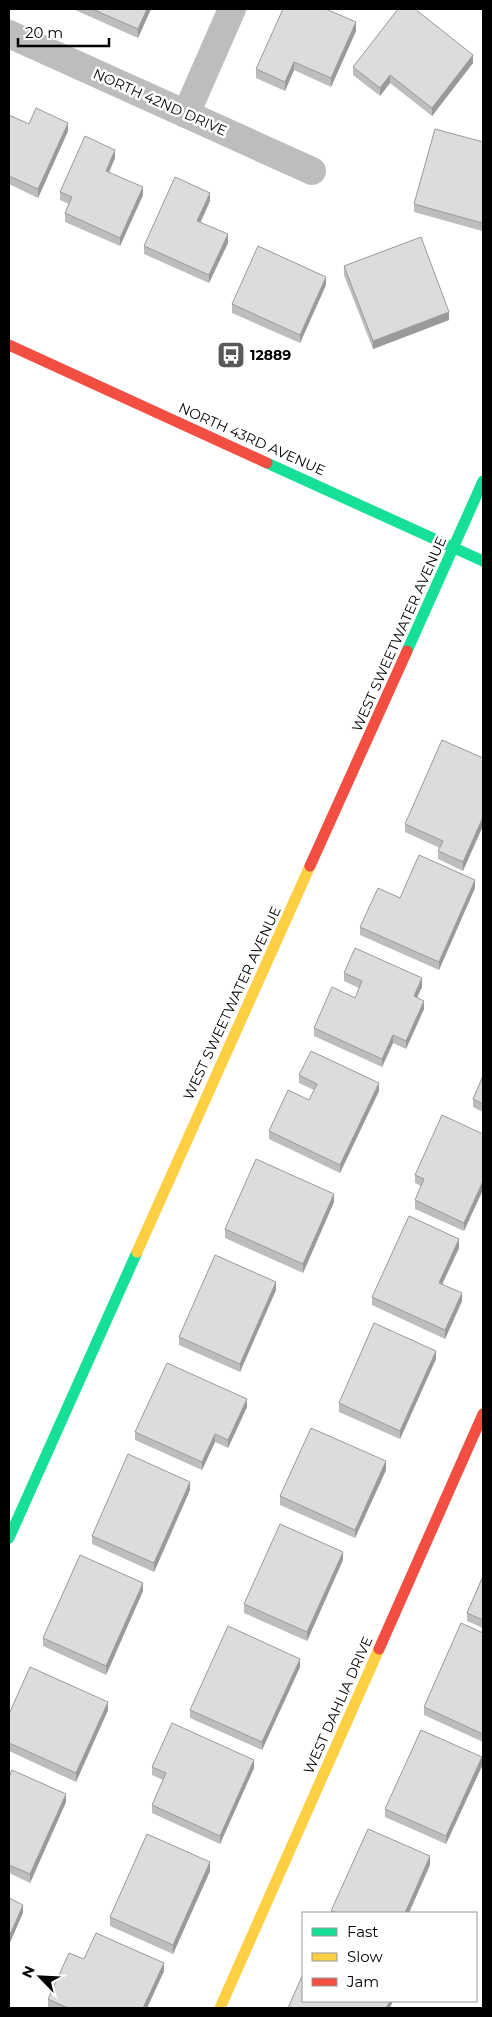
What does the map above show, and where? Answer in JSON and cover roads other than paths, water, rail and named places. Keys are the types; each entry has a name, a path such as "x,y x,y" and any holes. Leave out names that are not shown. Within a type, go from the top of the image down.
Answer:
{"street":[{"path":"186,114 232,9"},
{"name":"NORTH 42ND DRIVE","path":"9,34 312,172"},
{"name":"NORTH 43RD AVENUE","path":"9,345 483,561"},
{"name":"WEST SWEETWATER AVENUE","path":"9,1538 483,481"},
{"name":"WEST DAHLIA DRIVE","path":"220,2008 483,1414"}],"place":[{"name":"12889","path":"231,355"}]}
